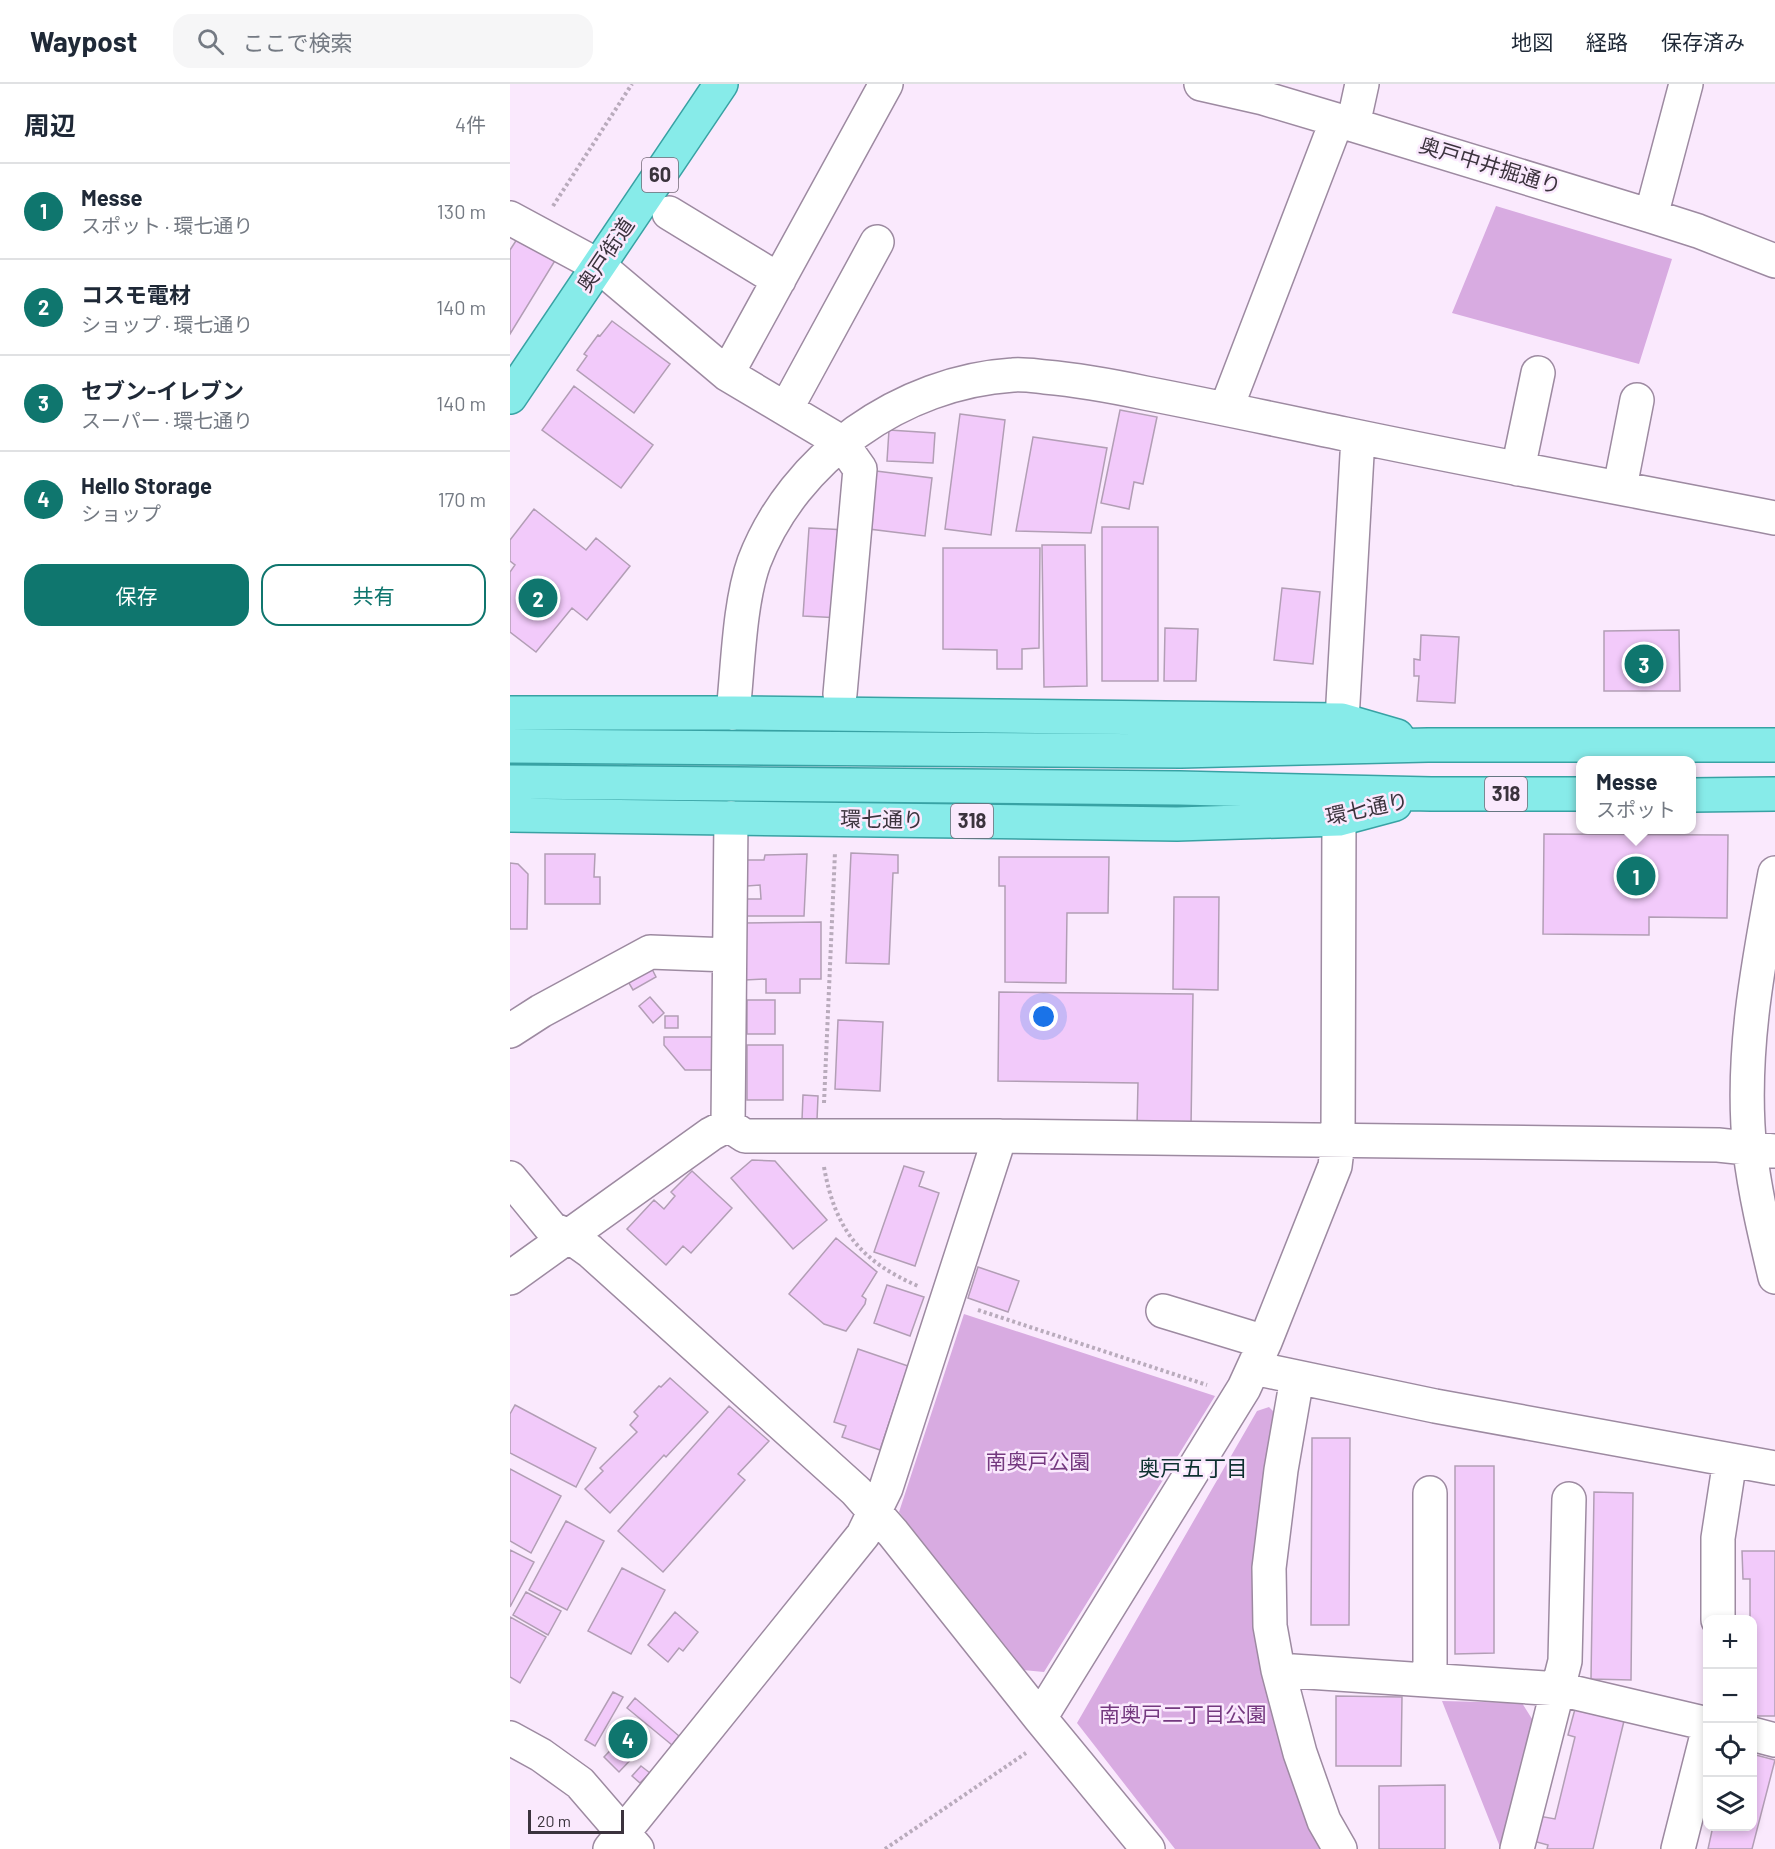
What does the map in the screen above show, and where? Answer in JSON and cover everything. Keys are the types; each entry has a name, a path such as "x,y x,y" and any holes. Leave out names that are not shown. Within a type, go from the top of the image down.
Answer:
{"main road":[{"name":"奥戸街道","path":"510,397 721,84"},
{"path":"510,713 733,713 1342,720 1428,745"},
{"path":"510,746 1181,751 1428,745 1775,746"},
{"name":"環七通り","path":"510,782 1180,788 1576,795"},
{"name":"環七通り","path":"510,815 1177,824 1339,819 1431,794"},
{"path":"1696,795 1775,794"}],"street":[{"path":"727,374 886,84"},
{"name":"奥戸中井掘通り","path":"1201,84 1263,98 1345,122 1651,216 1698,231 1775,261"},
{"path":"1226,409 1362,84"},
{"path":"1651,216 1686,84"},
{"path":"669,213 779,280"},
{"path":"523,225 599,266 727,374 841,442 860,469 840,694"},
{"path":"786,409 877,242"},
{"path":"1518,469 1538,374"},
{"path":"733,713 747,588 754,562 782,507 803,480 841,442 884,414 963,382 1015,375 1079,380 1518,469 1775,518"},
{"path":"1620,487 1637,400"},
{"path":"1342,720 1358,437"},
{"path":"728,1125 731,818"},
{"path":"1047,1726 1253,1368 1335,1166 1338,1142 1339,819"},
{"path":"1775,873 1756,976 1750,1025 1748,1076 1762,1150 1762,1227 1775,1277"},
{"path":"510,1030 650,952 729,955"},
{"path":"728,1125 745,1136 1000,1136 1718,1145 1762,1150"},
{"path":"510,1278 711,1134 728,1125"},
{"path":"510,1738 548,1759 580,1783 624,1843 863,1535 876,1512 886,1488 1000,1136"},
{"path":"510,1178 552,1229 569,1236 590,1251 856,1491 876,1512 1148,1849"},
{"path":"1163,1311 1253,1368 1435,1406 1775,1468"},
{"path":"1297,1378 1281,1470 1269,1568 1270,1626 1278,1670 1311,1788 1324,1821 1340,1849"},
{"path":"1718,1615 1718,1538 1730,1460"},
{"path":"1430,1493 1430,1680"},
{"path":"1517,1849 1566,1661 1569,1499"},
{"path":"1278,1670 1559,1689 1703,1723"},
{"path":"1757,1735 1775,1740"},
{"path":"1678,1849 1703,1747"}],"path":[{"path":"523,225 632,84"},
{"path":"835,852 822,1136 823,1163 828,1190 838,1217 854,1242 870,1259 890,1272 968,1306 1253,1368"},
{"path":"885,1849 1047,1726"}],"green space":[{"path":"1496,206 1672,259 1639,364 1452,313"},
{"name":"南奥戸公園","path":"964,1314 1215,1396 1044,1672 1023,1670 899,1512"},
{"name":"南奥戸二丁目公園","path":"1269,1407 1275,1413 1257,1635 1273,1719 1311,1830 1322,1849 1175,1849 1077,1723 1257,1411"},
{"path":"1442,1701 1522,1703 1534,1722 1500,1847"}],"building":[{"path":"519,236 556,259 510,334 510,250"},
{"path":"612,321 670,364 634,413 577,370 587,356 584,354"},
{"path":"574,386 653,445 621,488 542,430"},
{"path":"1120,410 1157,417 1143,484 1134,482 1129,509 1101,503"},
{"path":"960,414 1005,420 991,535 945,529"},
{"path":"889,430 935,433 933,463 887,461"},
{"path":"1033,437 1107,448 1091,533 1016,531"},
{"path":"876,471 932,478 925,536 869,529"},
{"path":"534,509 586,550 596,538 630,566 587,620 572,608 536,652 510,632 510,572 515,565 510,561 510,540"},
{"path":"1102,527 1158,527 1158,681 1102,681"},
{"path":"809,528 847,530 841,618 803,616"},
{"path":"1042,545 1085,545 1087,686 1044,687"},
{"path":"943,548 1040,548 1039,648 1022,649 1022,669 997,669 997,650 943,649"},
{"path":"1282,588 1320,592 1313,664 1274,660"},
{"path":"1165,628 1198,629 1196,681 1164,681"},
{"path":"1679,630 1680,691 1604,691 1604,631"},
{"path":"1421,635 1459,637 1455,703 1417,701 1419,676 1414,676 1414,659 1420,660"},
{"path":"1544,834 1728,835 1727,918 1649,917 1649,935 1543,934"},
{"path":"851,853 898,855 898,873 893,873 889,964 846,963"},
{"path":"545,854 595,854 594,877 600,877 600,904 545,904"},
{"path":"807,854 804,916 746,916 746,899 761,899 760,885 747,886 746,860 764,860 765,855"},
{"path":"999,857 1109,857 1108,913 1067,913 1066,983 1005,982 1005,886 999,886"},
{"path":"510,863 518,864 528,874 527,929 510,929"},
{"path":"1174,897 1219,897 1218,990 1173,989"},
{"path":"821,922 821,979 800,979 800,993 766,993 766,979 745,980 744,923"},
{"path":"650,965 656,977 633,990 626,978"},
{"path":"999,992 1193,994 1191,1127 1137,1126 1138,1083 998,1081"},
{"path":"650,997 664,1013 653,1023 639,1006"},
{"path":"747,1000 775,1000 775,1034 747,1034"},
{"path":"665,1016 678,1016 678,1028 665,1028"},
{"path":"838,1020 883,1022 880,1091 835,1089"},
{"path":"664,1037 713,1037 713,1070 685,1070 664,1045"},
{"path":"747,1045 783,1045 783,1100 747,1100"},
{"path":"803,1095 818,1096 817,1120 802,1120"},
{"path":"752,1160 775,1161 827,1220 793,1249 731,1178"},
{"path":"904,1166 924,1172 919,1186 939,1193 915,1266 874,1252"},
{"path":"692,1171 732,1208 691,1253 683,1246 666,1265 627,1229 654,1200 664,1209 675,1196 671,1192"},
{"path":"836,1238 877,1272 862,1296 866,1299 865,1304 846,1331 824,1324 789,1294"},
{"path":"978,1267 1019,1281 1008,1312 968,1298"},
{"path":"887,1285 924,1297 910,1336 874,1323"},
{"path":"858,1349 908,1366 880,1450 842,1437 846,1426 834,1422"},
{"path":"670,1378 708,1412 610,1513 585,1489 603,1471 600,1468 637,1432 630,1425 638,1416 634,1412"},
{"path":"515,1405 596,1448 576,1487 510,1453 510,1414"},
{"path":"729,1406 769,1441 738,1474 745,1480 663,1572 618,1531"},
{"path":"1312,1438 1350,1438 1349,1625 1311,1625"},
{"path":"1455,1466 1494,1466 1494,1653 1455,1654"},
{"path":"510,1469 561,1496 531,1553 510,1541"},
{"path":"1594,1492 1633,1493 1631,1680 1591,1679"},
{"path":"566,1521 604,1541 567,1610 529,1590"},
{"path":"510,1550 534,1562 510,1607"},
{"path":"1742,1551 1775,1551 1775,1716 1757,1716 1757,1615 1750,1615 1750,1579 1743,1579"},
{"path":"622,1568 665,1590 631,1654 588,1631"},
{"path":"526,1592 561,1611 548,1635 513,1615"},
{"path":"675,1612 698,1632 683,1651 679,1648 668,1662 648,1645"},
{"path":"510,1617 546,1637 520,1683 510,1677"},
{"path":"613,1692 623,1697 595,1746 585,1740"},
{"path":"1336,1696 1402,1697 1401,1766 1336,1766"},
{"path":"635,1698 679,1736 672,1745 627,1708"},
{"path":"1575,1709 1624,1721 1593,1849 1547,1849 1548,1845 1533,1841 1539,1816 1555,1819 1575,1737 1568,1735"},
{"path":"623,1737 638,1752 619,1772 604,1757"},
{"path":"1757,1755 1775,1760 1757,1830"},
{"path":"641,1766 650,1773 640,1783 632,1776"},
{"path":"1445,1785 1445,1849 1379,1849 1379,1786"},
{"path":"1712,1831 1757,1831 1752,1849 1708,1849"}],"place":[{"name":"コスモ電材","path":"538,598"},
{"name":"セブン-イレブン","path":"1644,664"},
{"name":"Messe","path":"1636,876"},
{"name":"Hello Storage","path":"628,1739"}],"district":[{"name":"奥戸五丁目","path":"1193,1468"}]}
